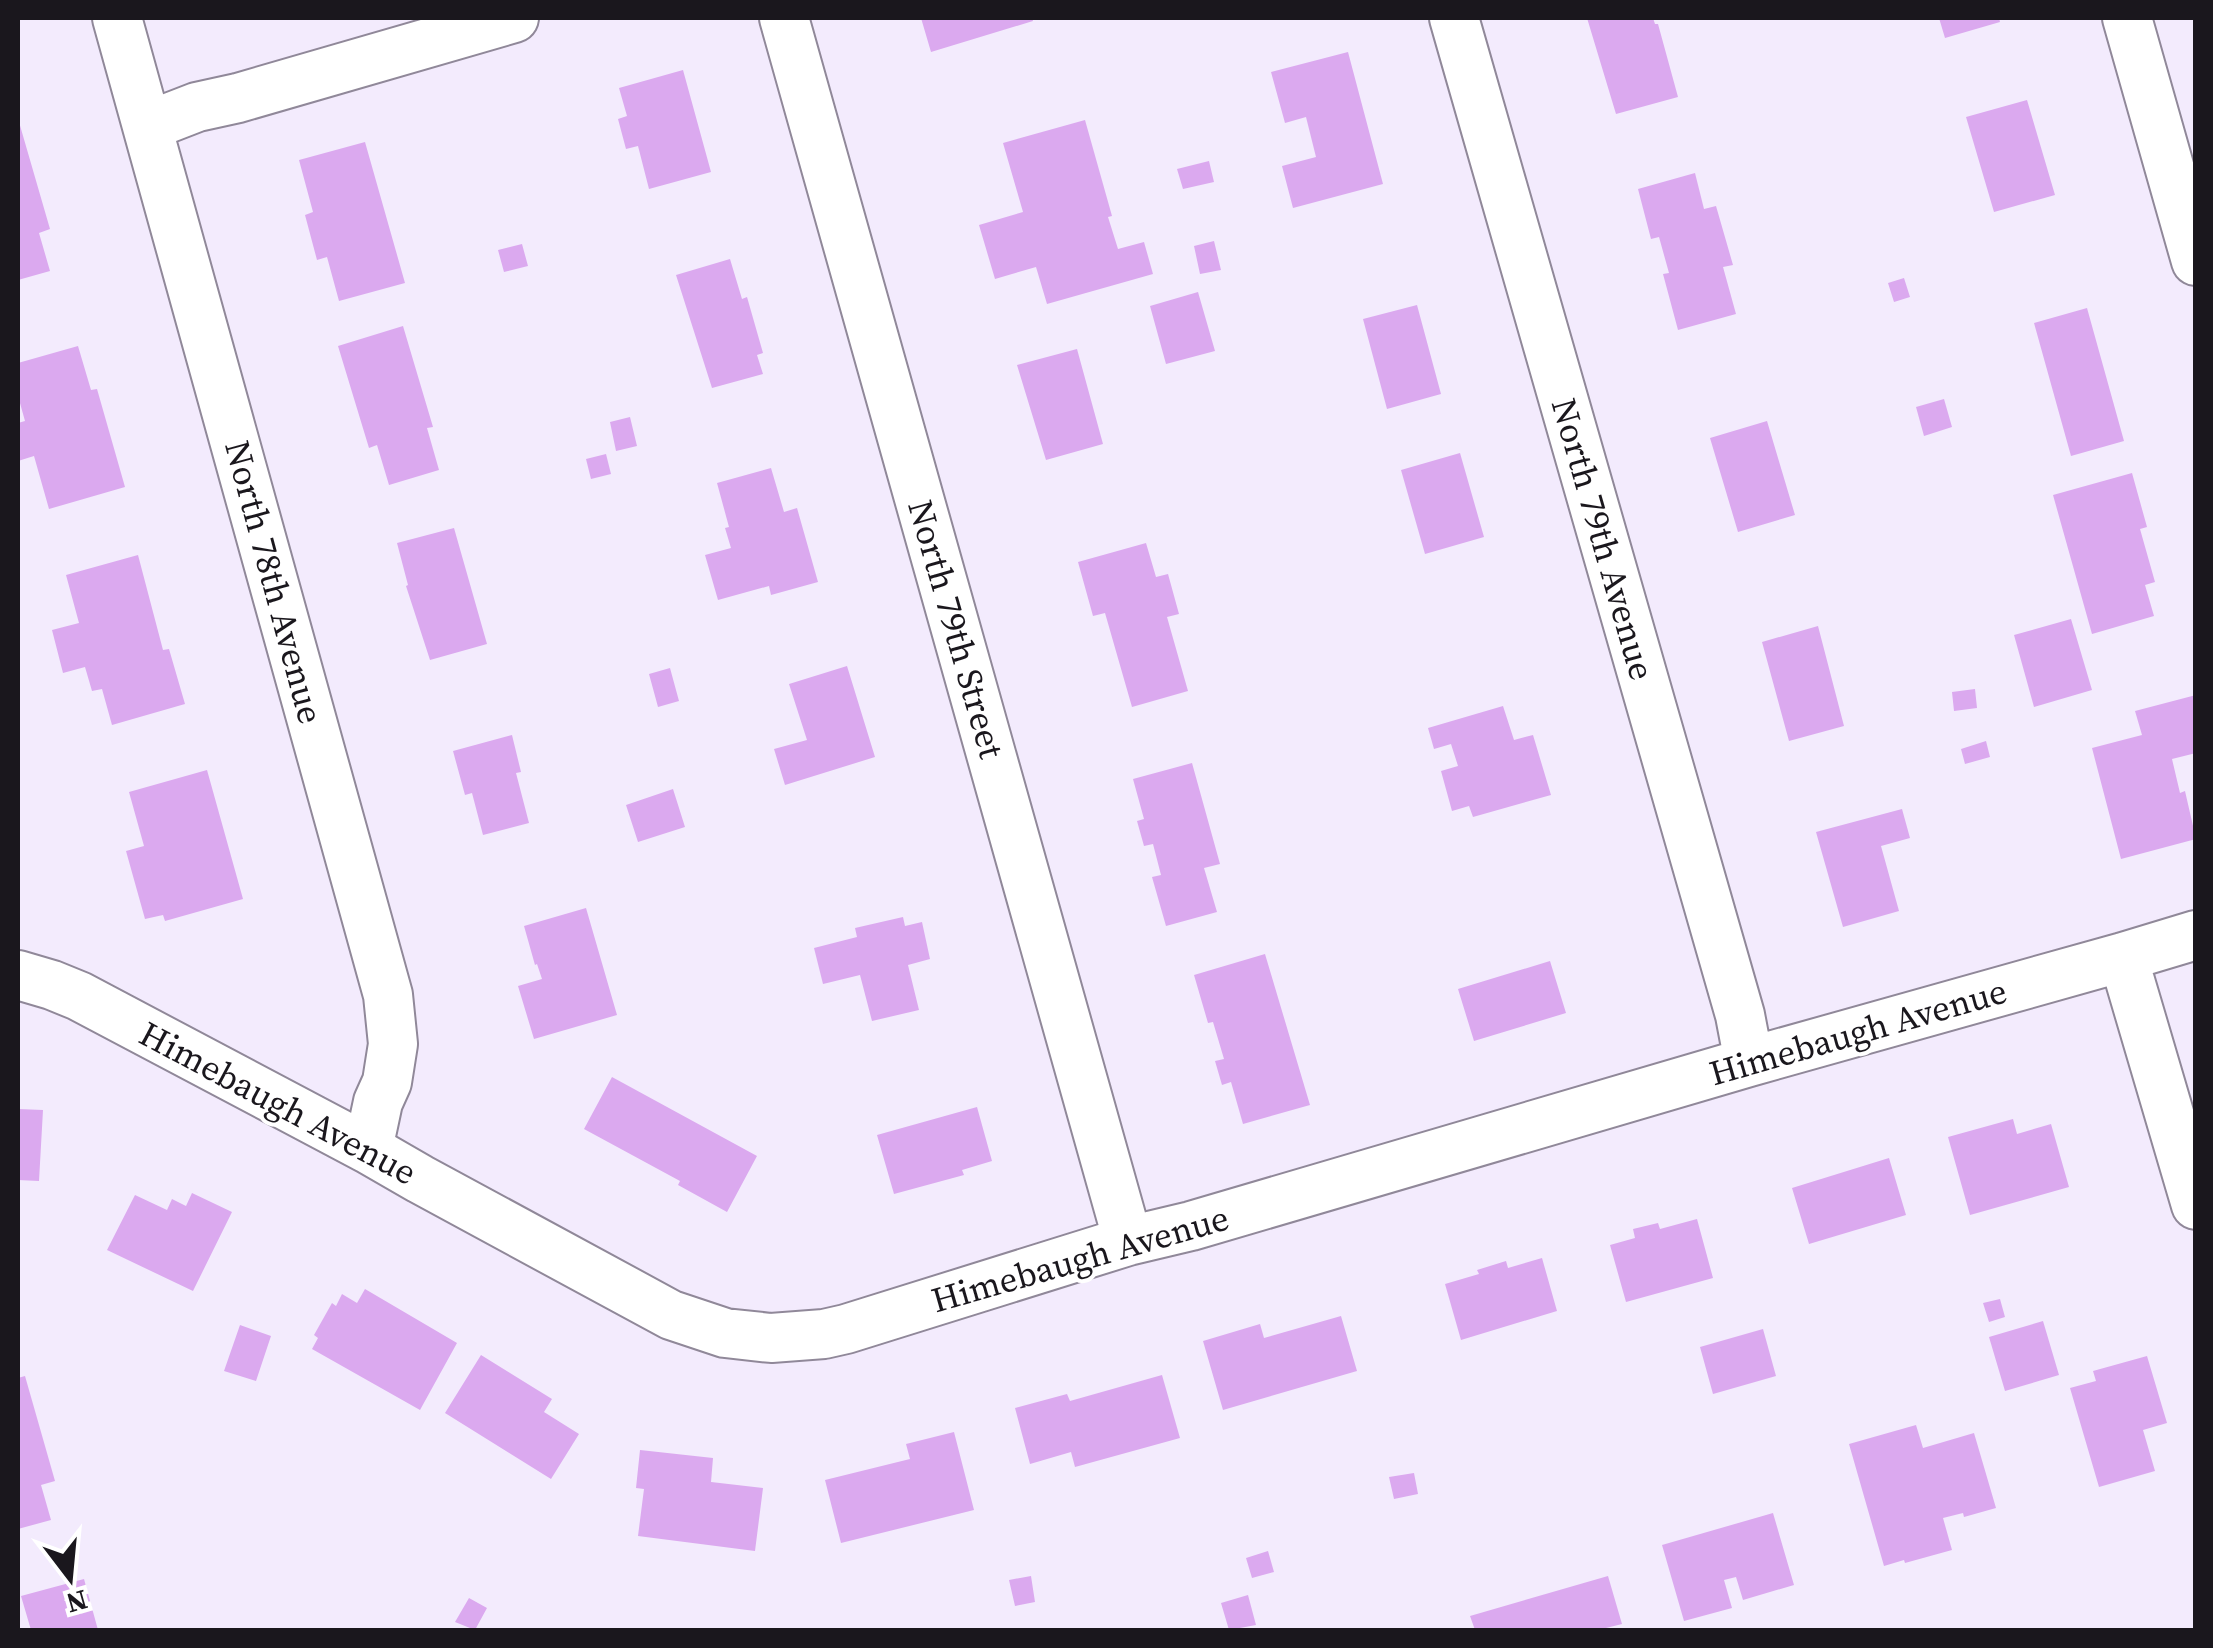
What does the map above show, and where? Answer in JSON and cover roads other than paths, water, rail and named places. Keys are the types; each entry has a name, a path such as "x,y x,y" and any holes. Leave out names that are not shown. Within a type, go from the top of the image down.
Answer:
{"street":[{"name":"North 78th Avenue","path":"117,18 388,995 394,1044 368,1149"},
{"path":"148,126 197,107 514,18"},
{"name":"North 79th Street","path":"784,18 1128,1241"},
{"name":"North 79th Avenue","path":"1454,18 1740,1016 1749,1062"},
{"path":"2127,18 2196,261"},
{"name":"Himebaugh Avenue","path":"18,975 80,996 671,1315 726,1333 770,1338 846,1329 1128,1241 2196,935"},
{"path":"2123,958 2196,1206"}]}
